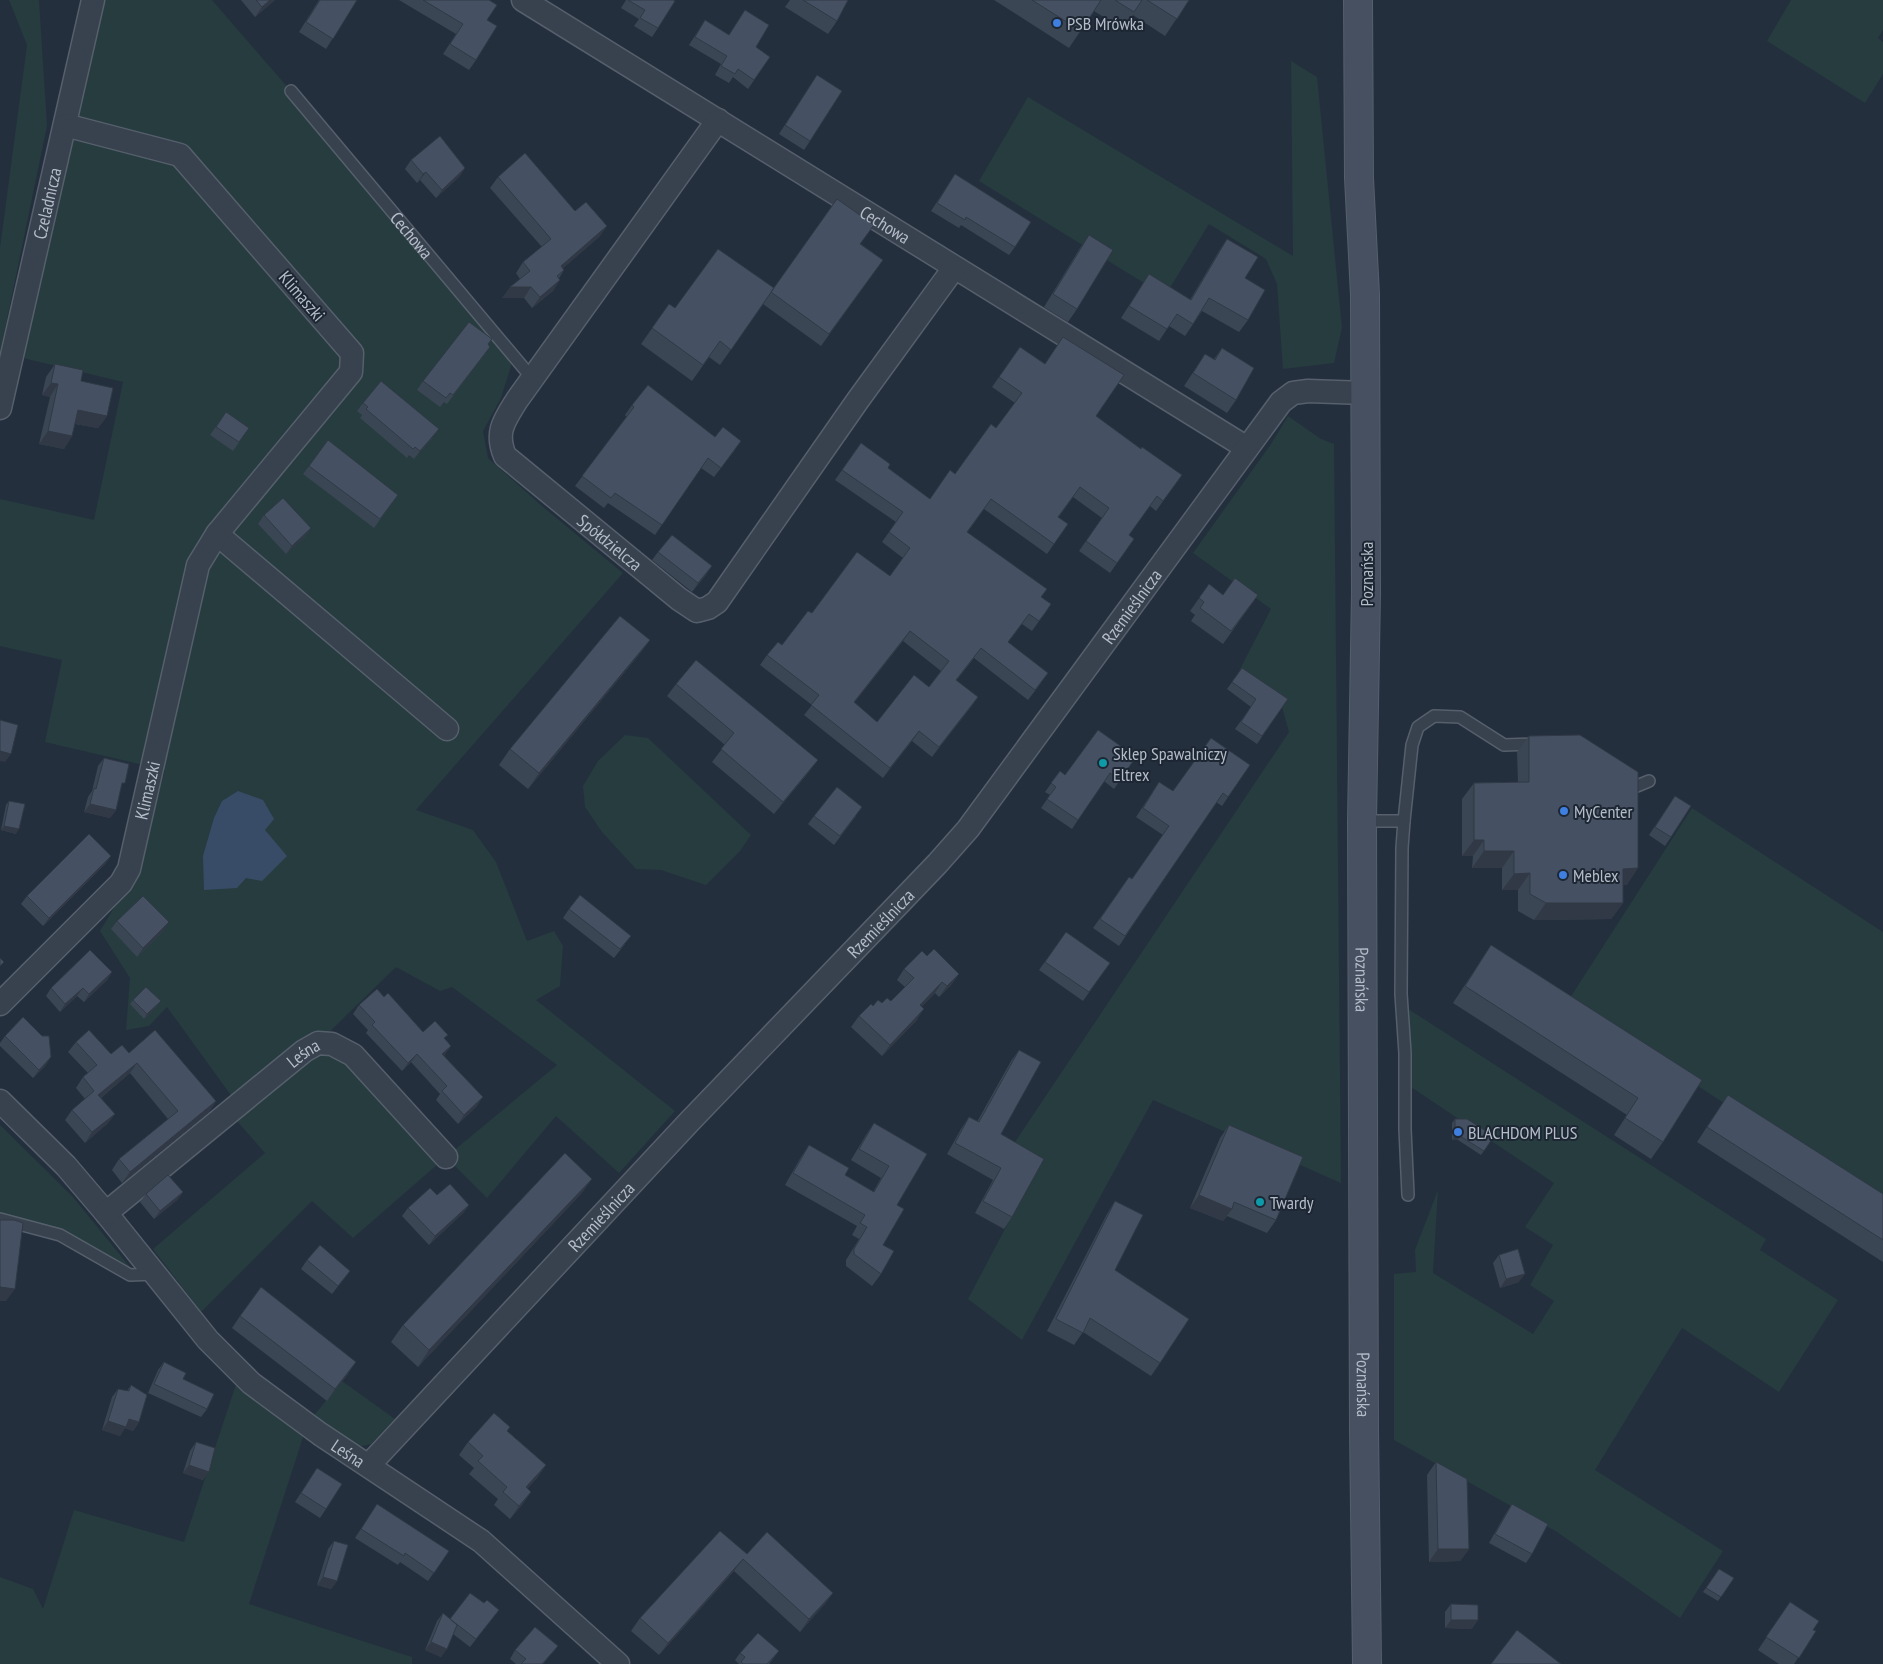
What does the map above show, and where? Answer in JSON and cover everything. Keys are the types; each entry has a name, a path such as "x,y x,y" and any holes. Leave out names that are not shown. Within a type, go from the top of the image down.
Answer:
{"main road":[{"name":"Poznańska","path":"1358,0 1359,178 1365,295 1366,593 1362,821 1364,1429 1367,1664"}],"street":[{"name":"Czeladnicza","path":"0,408 93,0"},
{"name":"Cechowa","path":"523,0 1246,448"},
{"name":"Spółdzielcza","path":"718,120 532,378 502,423 500,443 506,456 679,599 697,611 708,608 717,602 858,400 954,268"},
{"name":"Klimaszki","path":"0,1004 120,883 129,869 198,565 217,534 352,372 352,353 180,155 65,125"},
{"name":"Rzemieślnicza","path":"369,1465 690,1121 931,872 968,829 1281,402 1293,393 1308,391 1365,393"},
{"path":"217,534 446,729"},
{"name":"Leśna","path":"106,1213 304,1051 318,1043 332,1044 353,1055 446,1157"},
{"name":"Leśna","path":"0,1102 66,1166 208,1340 251,1383 320,1434 481,1541 618,1664"}],"lane":[{"name":"Cechowa","path":"291,91 532,378"},
{"path":"1408,1195 1405,1129 1405,1054 1401,994 1402,848 1412,745 1418,727 1434,716 1460,717 1504,745 1552,744"},
{"path":"1612,770 1638,786 1649,781"},
{"path":"1362,821 1404,821"},
{"path":"0,1219 60,1235 130,1275 154,1274"}],"green space":[{"path":"9,0 39,0 47,126 0,353 0,248 27,45"},
{"path":"96,0 212,0 291,91 514,357 501,398 483,431 488,458 542,506 623,573 416,810 473,830 496,862 527,941 554,931 563,946 560,986 536,1000 675,1111 619,1173 556,1116 487,1198 446,1157 353,1238 312,1201 201,1312 153,1249 265,1153 230,1113 238,1105 167,1007 149,1026 126,1030 130,978 100,931 123,893 144,848 165,770 45,742 62,660 0,646 0,499 94,520 123,382 27,359 15,354","holes":["396,967 440,991 452,987 557,1065 446,1157 342,1049 319,1042"]},
{"path":"1791,0 1883,0 1883,30 1878,38 1883,42 1883,74 1865,103 1767,41"},
{"path":"1291,61 1317,77 1342,328 1334,363 1283,369 1277,284 1266,259 1209,224 1165,296 979,181 1028,97 1293,256"},
{"path":"1288,416 1321,439 1334,444 1341,1183 1153,1100 1022,1340 968,1299 1036,1170 1007,1154 1289,732 1282,707 1237,675 1271,609 1193,553 1271,444"},
{"path":"625,735 648,738 751,835 740,851 706,885 661,870 636,869 602,832 585,807 583,786 598,761"},
{"path":"1692,808 1883,932 1883,1207 1568,1001"},
{"path":"1402,1005 1766,1239 1760,1250 1838,1300 1779,1392 1682,1328 1595,1470 1723,1551 1680,1618 1557,1532 1394,1440 1394,1274 1416,1272 1415,1250 1438,1190 1433,1273 1533,1334 1554,1301 1530,1285 1553,1245 1525,1227 1554,1183 1405,1083"},
{"path":"0,1125 73,1197 134,1272 60,1235 0,1219"},
{"path":"240,1372 307,1424 342,1381 395,1419 371,1444 346,1450 307,1425 249,1604 412,1657 412,1664 0,1664 0,1577 33,1589 43,1609 74,1510 184,1542"}],"water":[{"path":"238,791 263,800 274,819 265,830 287,856 262,881 246,878 237,888 204,890 203,856 214,818 222,801"}],"building":[{"path":"256,0 270,0 262,7"},
{"path":"320,0 357,0 333,39 306,22"},
{"path":"423,0 489,0 497,5 487,20 497,26 476,60 450,44 463,24"},
{"path":"628,0 675,1 658,28 640,18 645,10"},
{"path":"803,0 848,0 837,21"},
{"path":"1032,0 1101,0 1081,31"},
{"path":"1115,0 1142,0 1134,12"},
{"path":"1147,0 1189,0 1177,19"},
{"path":"745,10 769,25 756,47 770,57 754,80 738,69 735,74 721,66 727,56 695,37 705,20 729,35"},
{"path":"817,75 842,91 810,141 785,125"},
{"path":"440,136 465,168 442,190 426,172 423,174 411,160"},
{"path":"525,153 575,211 586,202 607,226 561,266 564,270 557,276 560,280 540,297 531,287 510,287 530,271 523,262 551,239 498,177"},
{"path":"955,174 1031,222 1015,247 966,217 965,220 937,203"},
{"path":"837,199 874,225 860,244 883,260 829,334 771,292"},
{"path":"1089,235 1113,250 1077,309 1053,294"},
{"path":"1227,239 1258,257 1245,278 1265,290 1248,320 1209,298 1193,324 1177,314 1167,329 1129,306 1149,274 1191,300"},
{"path":"718,249 774,288 731,350 720,341 703,365 652,328 669,304 675,308"},
{"path":"469,322 492,339 488,344 490,347 453,395 450,393 446,398 423,381"},
{"path":"1063,337 1124,375 1096,416 1141,449 1142,447 1182,475 1163,501 1157,496 1129,535 1134,539 1117,563 1086,541 1109,508 1080,487 1058,517 1068,524 1054,544 991,499 967,532 1047,589 1041,597 1051,604 1045,613 1039,621 1029,614 1008,642 1048,673 1035,690 981,648 956,680 978,697 939,747 919,731 890,768 811,705 819,695 767,655 778,642 782,645 808,611 812,613 857,552 890,576 910,548 889,532 903,512 842,470 861,443 890,464 888,468 930,499 950,470 955,474 991,424 996,428 1022,393 999,377 1020,347 1045,364","holes":["910,631 949,661 929,687 914,675 877,722 854,702"]},
{"path":"1222,348 1254,368 1236,400 1193,373 1205,354 1215,360"},
{"path":"55,364 83,370 81,381 113,388 107,416 78,410 72,436 48,431 58,384 51,383"},
{"path":"381,381 439,429 420,451 415,447 413,449 366,409 368,407 363,403"},
{"path":"648,385 715,437 723,427 741,441 721,468 708,458 662,525 615,493 611,498 582,476 634,407 632,405"},
{"path":"226,412 249,428 239,442 216,427"},
{"path":"328,440 398,495 380,519 309,466"},
{"path":"283,498 311,528 292,546 264,515"},
{"path":"672,535 712,566 698,583 658,552"},
{"path":"1235,578 1258,595 1231,631 1200,608 1204,602 1199,598 1209,584 1223,595"},
{"path":"620,616 650,640 539,773 510,749"},
{"path":"696,660 818,760 783,802 721,749 734,733 676,684"},
{"path":"1242,668 1288,699 1262,736 1241,722 1256,699 1232,682"},
{"path":"0,720 18,725 11,754 0,751"},
{"path":"1098,730 1136,757 1120,780 1110,773 1078,820 1047,799 1056,787 1051,783 1060,771 1065,775"},
{"path":"1580,735 1638,772 1638,868 1623,869 1623,903 1546,903 1530,894 1530,873 1514,874 1514,851 1484,851 1484,840 1474,840 1474,783 1529,782 1529,736"},
{"path":"1211,738 1250,765 1228,797 1223,793 1125,936 1100,919 1129,877 1132,879 1169,826 1143,808 1159,782 1173,791"},
{"path":"104,758 129,764 125,783 122,783 116,810 90,804"},
{"path":"837,787 862,807 840,836 814,816"},
{"path":"1675,796 1691,806 1671,837 1655,827"},
{"path":"9,801 25,804 19,829 4,826"},
{"path":"89,834 111,856 49,918 27,896"},
{"path":"580,895 631,936 620,949 569,909"},
{"path":"143,896 169,922 143,948 117,921"},
{"path":"1066,932 1110,963 1089,992 1045,962"},
{"path":"1491,945 1702,1080 1663,1142 1625,1118 1638,1098 1465,986"},
{"path":"934,949 959,974 947,986 942,982 920,1005 924,1009 890,1045 859,1016 878,1000 882,1003 887,998 891,1001 914,978 904,969 922,951 927,956"},
{"path":"90,950 112,972 89,994 83,988 65,1004 51,988"},
{"path":"0,958 4,962 0,966"},
{"path":"146,987 161,1001 147,1014 133,1000"},
{"path":"377,989 384,997 388,993 423,1032 435,1021 448,1035 444,1038 451,1046 442,1054 483,1097 464,1115 442,1091 447,1086 417,1054 408,1063 372,1025 375,1022 359,1005"},
{"path":"23,1017 42,1036 49,1036 51,1057 39,1070 5,1036"},
{"path":"89,1030 111,1054 122,1045 129,1053 155,1030 216,1101 130,1172 119,1159 178,1111 137,1063 98,1095 115,1114 92,1132 72,1110 94,1091 83,1077 97,1065 76,1042"},
{"path":"1019,1050 1041,1062 1001,1134 1044,1159 1012,1217 983,1201 1001,1168 955,1143 969,1117 979,1122"},
{"path":"1728,1095 1883,1194 1883,1240 1707,1127"},
{"path":"1455,1119 1467,1119 1494,1136 1484,1151 1460,1136 1455,1136"},
{"path":"874,1123 927,1154 897,1205 904,1209 883,1245 894,1251 881,1274 854,1254 854,1249 867,1227 860,1223 865,1215 793,1173 809,1145 849,1168 845,1175 874,1192 889,1166 859,1149"},
{"path":"1229,1125 1303,1157 1276,1220 1234,1202 1232,1209 1199,1195"},
{"path":"565,1153 592,1179 429,1350 403,1325"},
{"path":"168,1175 183,1192 160,1211 146,1194"},
{"path":"450,1184 469,1205 435,1236 408,1208 430,1188 437,1195"},
{"path":"1115,1201 1143,1215 1115,1270 1189,1319 1160,1363 1090,1318 1083,1333 1056,1319"},
{"path":"0,1220 14,1220 23,1223 15,1289 0,1287"},
{"path":"320,1245 350,1271 338,1286 307,1260"},
{"path":"1518,1249 1525,1274 1506,1279 1499,1255"},
{"path":"261,1287 356,1362 335,1389 240,1316"},
{"path":"164,1362 186,1373 183,1379 214,1394 207,1409 154,1384"},
{"path":"131,1385 147,1395 139,1422 129,1419 126,1427 108,1421 118,1389 129,1391"},
{"path":"494,1413 510,1427 507,1431 546,1465 526,1487 531,1492 519,1506 503,1492 507,1487 478,1461 483,1456 468,1442"},
{"path":"196,1442 215,1448 209,1472 189,1465"},
{"path":"1436,1462 1467,1479 1469,1549 1438,1549"},
{"path":"317,1468 342,1484 326,1509 301,1493"},
{"path":"377,1504 449,1551 434,1573 405,1553 404,1556 361,1529"},
{"path":"1512,1504 1548,1524 1532,1554 1495,1534"},
{"path":"720,1531 747,1554 767,1532 833,1593 809,1619 743,1559 668,1643 640,1618"},
{"path":"334,1541 348,1545 337,1581 323,1577"},
{"path":"1719,1569 1734,1578 1721,1597 1706,1588"},
{"path":"470,1593 484,1603 487,1600 499,1610 476,1639 450,1619"},
{"path":"1790,1602 1819,1621 1813,1630 1816,1631 1799,1658 1766,1637"},
{"path":"1451,1604 1478,1605 1478,1620 1451,1620"},
{"path":"443,1613 457,1625 447,1649 431,1642"},
{"path":"535,1627 558,1646 542,1664 521,1664 526,1659 515,1650"},
{"path":"1517,1630 1561,1664 1491,1664"},
{"path":"758,1633 779,1651 767,1664 743,1664 741,1662 745,1657 740,1653"}],"place":[{"name":"PSB Mrówka","path":"1057,23"},
{"name":"Sklep Spawalniczy Eltrex","path":"1103,763"},
{"name":"MyCenter","path":"1564,811"},
{"name":"Meblex","path":"1563,875"},
{"name":"BLACHDOM PLUS","path":"1458,1132"},
{"name":"Twardy","path":"1260,1202"}]}
